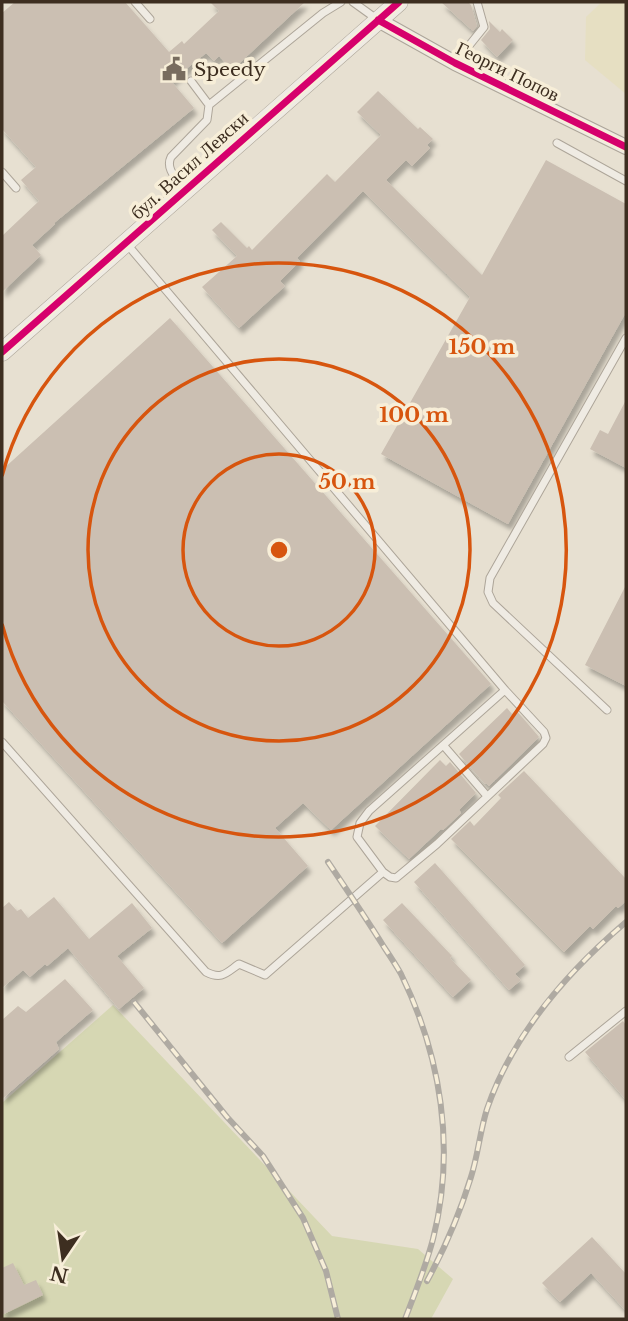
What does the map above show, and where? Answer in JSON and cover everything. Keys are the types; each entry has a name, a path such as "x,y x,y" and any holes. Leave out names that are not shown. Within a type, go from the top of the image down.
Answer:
{"street":[{"name":"бул. Васил Левски","path":"2,352 399,2"},
{"name":"Георги Попов","path":"378,20 455,63 626,147"}],"lane":[{"path":"135,2 150,19"},
{"path":"184,189 170,170 169,162 207,120 209,105 323,13 341,2"},
{"path":"353,2 378,20"},
{"path":"455,63 484,27 477,2"},
{"path":"191,81 209,105"},
{"path":"557,143 626,181"},
{"path":"2,172 16,188"},
{"path":"126,243 505,690 544,732 546,738 543,744 528,759 437,844 396,878 390,877 383,872 357,837 360,823 369,810 505,690"},
{"path":"607,710 493,603 488,592 490,578 626,338"},
{"path":"2,742 206,972 213,976 223,976 239,964 265,975 383,872"},
{"path":"444,746 487,796"},
{"path":"569,1057 626,1011"}],"shaded area":[{"path":"602,2 626,2 626,94 585,60 586,17"}],"green space":[{"path":"113,1005 332,1236 418,1249 453,1279 431,1319 2,1319 2,1103"}],"building":[{"path":"15,2 125,2 169,52 182,41 184,44 219,11 210,2 305,2 232,70 219,56 214,61 206,53 171,81 194,108 54,223 32,245 41,255 2,292 2,236 39,201 21,180 36,167 2,129 2,13"},
{"path":"441,2 468,2 477,26 473,31"},
{"path":"489,21 513,40 497,57 481,40 490,29"},
{"path":"378,91 418,129 420,127 433,139 427,145 430,148 412,166 406,160 386,180 482,275 546,160 626,204 626,312 508,524 381,454 470,297 363,191 297,258 300,261 280,281 285,286 239,328 202,287 237,256 212,230 221,222 252,250 327,174 335,182 381,135 357,112"},
{"path":"170,318 491,684 331,830 303,803 275,828 308,866 222,943 2,701 2,470"},
{"path":"626,400 626,468 590,449 600,430 608,434"},
{"path":"626,585 626,686 585,665"},
{"path":"507,708 512,714 516,710 539,737 489,786 459,754"},
{"path":"440,760 446,766 450,762 476,793 459,810 461,813 409,859 375,826"},
{"path":"524,771 626,879 626,901 618,908 616,906 593,929 590,926 564,952 451,839 470,821 474,826 501,798 498,795"},
{"path":"435,863 525,965 515,974 521,980 509,990 414,882"},
{"path":"54,897 89,939 132,903 152,928 117,956 144,988 119,1009 68,948 30,977 23,970 2,988 2,908 9,902 17,911 21,909 28,918"},
{"path":"402,903 471,980 453,997 383,920"},
{"path":"65,979 93,1010 56,1042 59,1049 2,1099 2,1020 18,1006 26,1012"},
{"path":"623,1021 626,1025 626,1100 585,1052"},
{"path":"592,1237 626,1274 626,1311 591,1273 560,1302 542,1283"},
{"path":"13,1263 24,1285 36,1280 43,1295 2,1315 2,1268"}],"railway":[{"path":"328,862 401,974 426,1037 441,1104 444,1137 440,1205 430,1249 405,1319"},
{"path":"427,1281 462,1204 487,1109 511,1055 544,1006 563,984 626,922"},
{"path":"134,1002 227,1117 263,1156 303,1218 326,1271 338,1319"}],"cycle path":[{"path":"2,352 399,2"},
{"path":"378,20 455,63 626,147"}],"place":[{"name":"Speedy","path":"174,69"}]}
